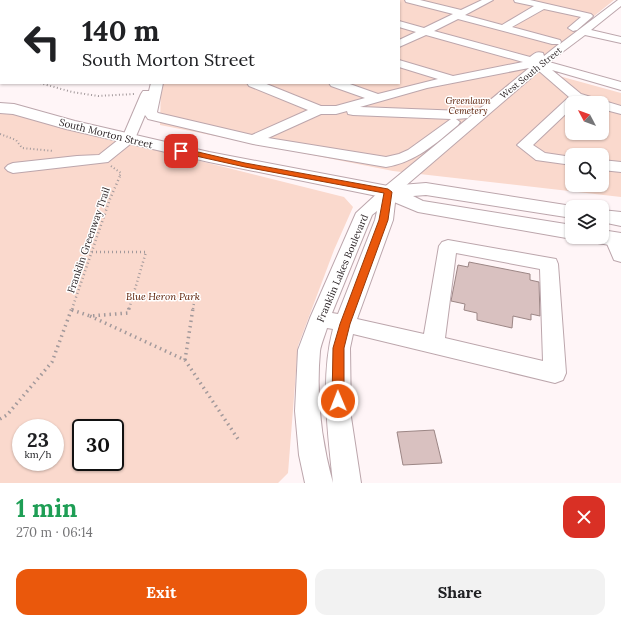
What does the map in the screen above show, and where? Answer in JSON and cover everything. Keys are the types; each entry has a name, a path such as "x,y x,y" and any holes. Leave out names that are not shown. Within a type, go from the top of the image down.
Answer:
{"main road":[{"name":"South Morton Street","path":"4,103 129,138 245,165 388,192"},
{"path":"388,192 426,189 565,211"},
{"path":"388,192 418,206 565,231"},
{"path":"609,217 621,219"}],"street":[{"path":"409,0 556,42"},
{"path":"400,44 489,0"},
{"path":"157,84 150,112 153,116 253,140 386,162 396,162 407,157 536,63 556,42 588,16 518,0"},
{"name":"West South Street","path":"388,192 536,63 583,31 621,2"},
{"path":"503,28 542,6"},
{"path":"400,24 621,86"},
{"path":"583,31 621,40"},
{"path":"400,62 452,79"},
{"path":"336,110 406,90 452,79 536,63"},
{"path":"536,63 576,96"},
{"path":"255,84 319,110 463,115"},
{"path":"338,84 377,98"},
{"path":"388,84 406,90"},
{"path":"13,168 103,159 129,138 147,97 147,88"},
{"path":"609,107 621,110"},
{"path":"565,108 524,145 541,157 565,160"},
{"path":"253,140 319,110"},
{"path":"609,166 621,167"},
{"name":"Franklin Lakes Boulevard","path":"319,483 312,454 307,411 309,350 320,318 364,213 388,192"},
{"name":"Franklin Lakes Boulevard","path":"347,483 339,416 339,348 345,324 384,220 388,192"},
{"path":"320,318 433,345 555,373 549,264 448,246 433,345"},
{"path":"346,258 367,263"}],"path":[{"path":"44,84 72,92 98,96 147,88"},
{"path":"0,134 16,140 22,148 57,152"},
{"name":"Franklin Greenway Trail","path":"0,420 7,415 52,362 72,310 110,199 121,173 107,163 95,160"},
{"path":"90,316 128,313 146,252 92,252"},
{"path":"185,360 194,303"},
{"path":"72,310 90,316 185,360 238,439"}],"green space":[{"name":"Greenlawn Cemetery","path":"400,0 614,0 530,68 621,93 621,197 577,192 609,192 609,148 565,148 565,191 393,171 160,125 161,84 400,84"},
{"name":"Blue Heron Park","path":"0,111 344,197 353,207 334,250 298,346 288,473 278,483 0,483"}],"building":[{"path":"469,262 530,274 530,280 539,282 540,316 531,314 531,320 513,316 512,328 477,320 477,313 464,310 465,304 451,301 458,265 468,267"},
{"path":"434,430 442,463 403,465 397,432"}],"route":[{"path":"181,151 245,165 388,192 384,220 345,324 339,348 338,401"}]}
